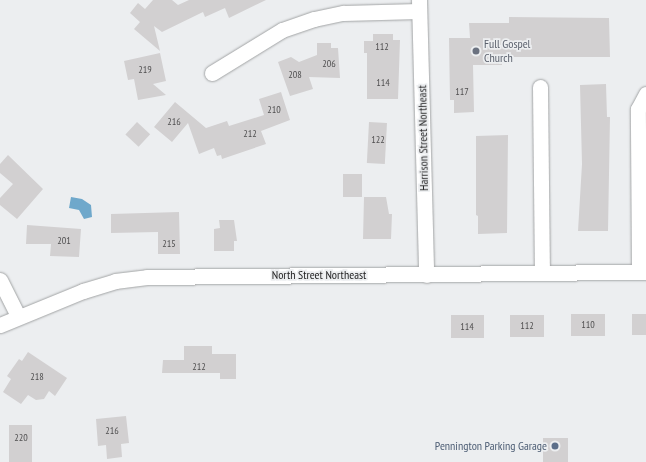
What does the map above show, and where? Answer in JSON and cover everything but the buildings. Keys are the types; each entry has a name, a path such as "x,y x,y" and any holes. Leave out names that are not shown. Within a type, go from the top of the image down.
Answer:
{"street":[{"path":"212,73 282,30 314,19 343,13 419,6"},
{"name":"Harrison Street Northeast","path":"419,6 426,275"},
{"path":"540,87 542,272"},
{"path":"643,272 638,109 646,94"},
{"name":"North Street Northeast","path":"0,325 18,316 83,291 115,281 147,278 426,275 542,272 643,272"},
{"path":"0,280 18,316"}],"water":[{"path":"71,197 82,199 91,205 92,217 84,219 79,210 69,208"}],"place":[{"name":"Full Gospel Church","path":"476,51"},
{"name":"Pennington Parking Garage","path":"555,446"}]}
